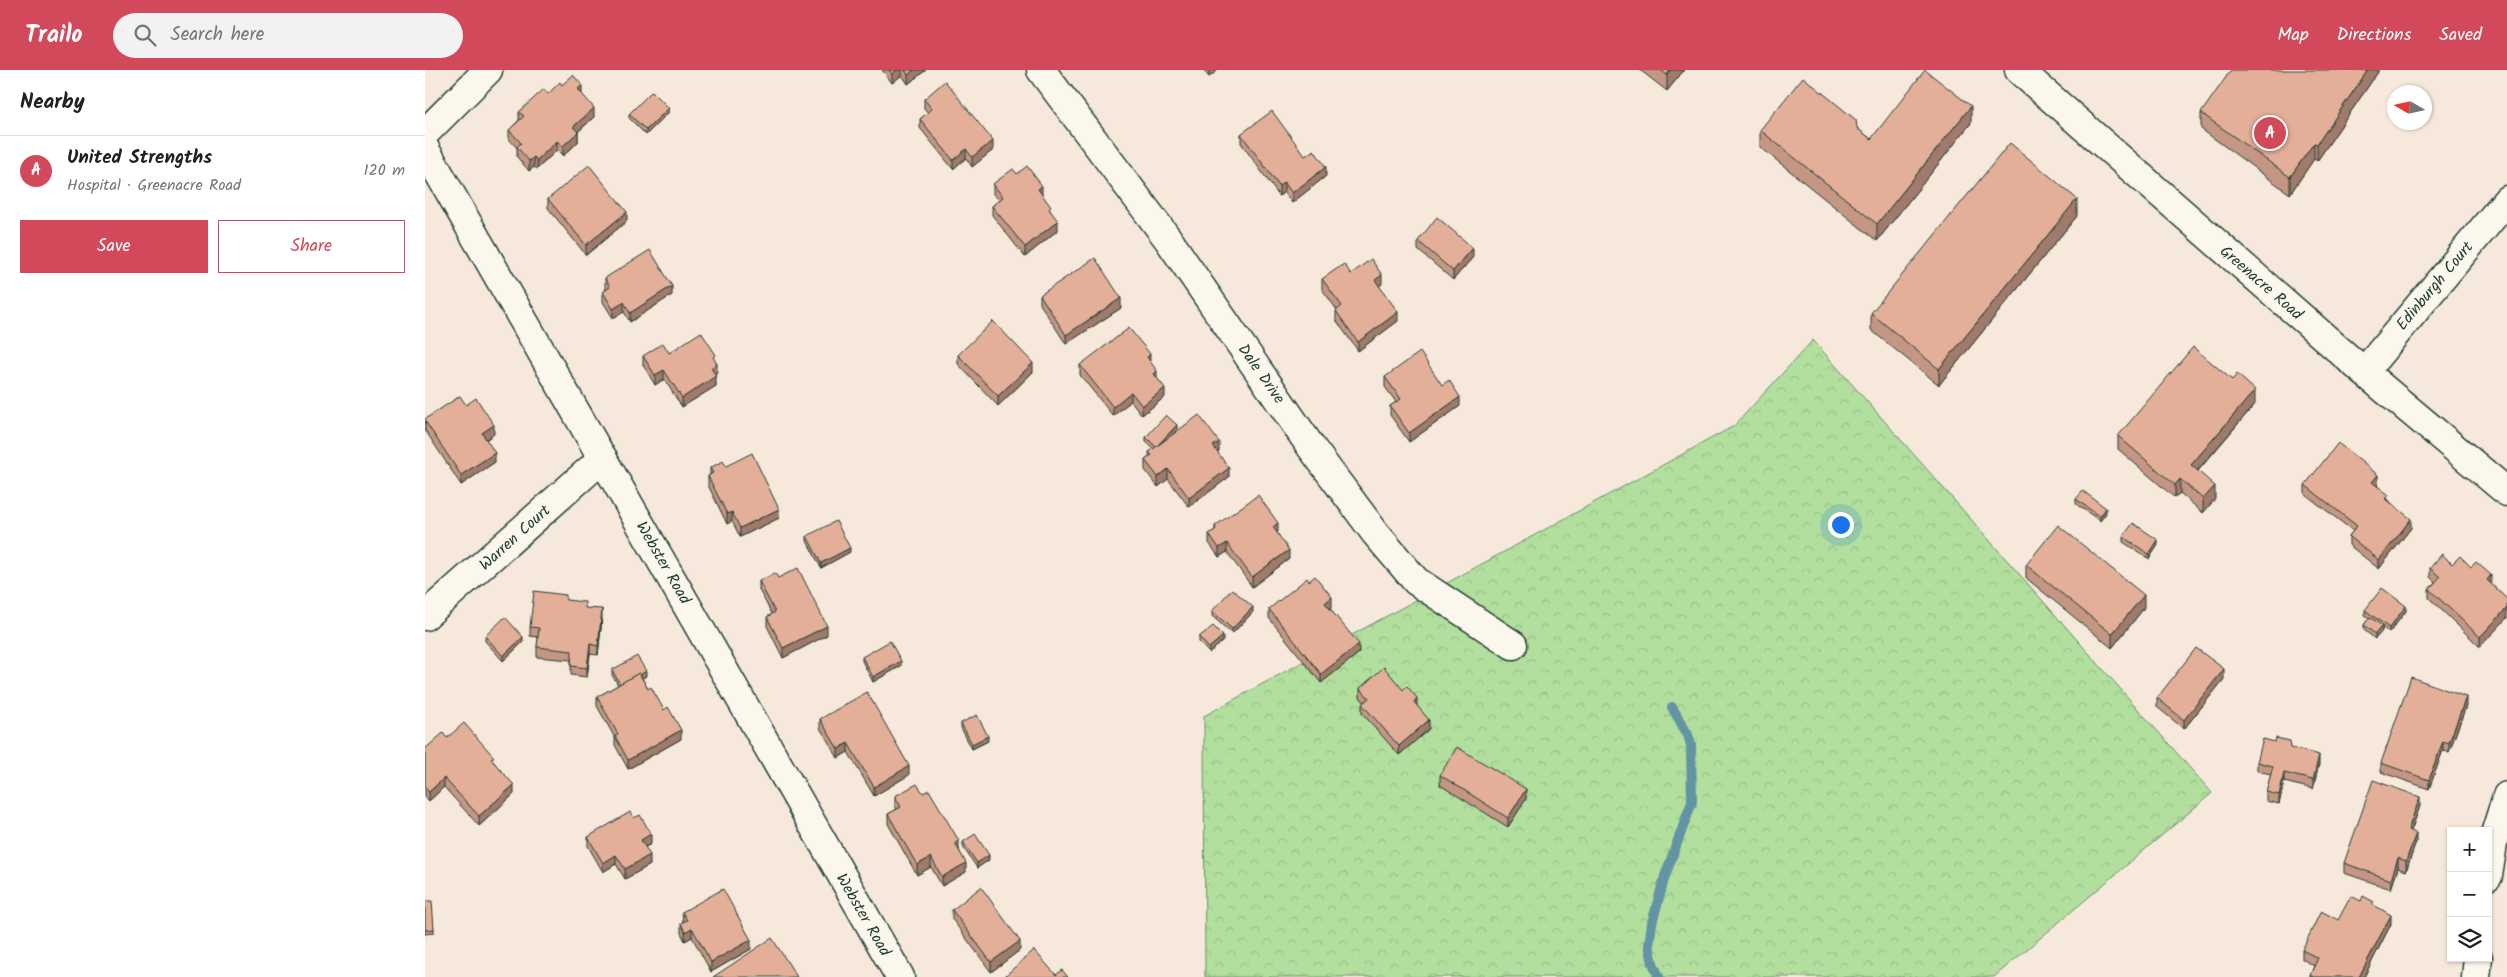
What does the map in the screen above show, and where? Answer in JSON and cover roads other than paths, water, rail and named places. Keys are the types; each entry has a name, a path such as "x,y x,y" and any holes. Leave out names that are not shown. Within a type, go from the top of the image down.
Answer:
{"street":[{"path":"425,133 488,70"},
{"name":"Dale Drive","path":"1041,70 1169,239 1311,446 1376,534 1416,581 1513,645"},
{"name":"Greenacre Road","path":"2019,70 2364,372 2507,492"},
{"name":"Webster Road","path":"425,149 900,977"},
{"name":"Edinburgh Court","path":"2364,372 2507,200"},
{"name":"Warren Court","path":"425,616 603,458"},
{"path":"2489,872 2494,837 2507,796"},
{"path":"2476,977 2478,962"}],"waterway":[{"path":"1659,977 1653,963 1649,945 1652,923 1665,876 1692,802 1691,745 1688,735 1672,707"}],"place":[{"name":"United Strengths","path":"2270,133"}]}
